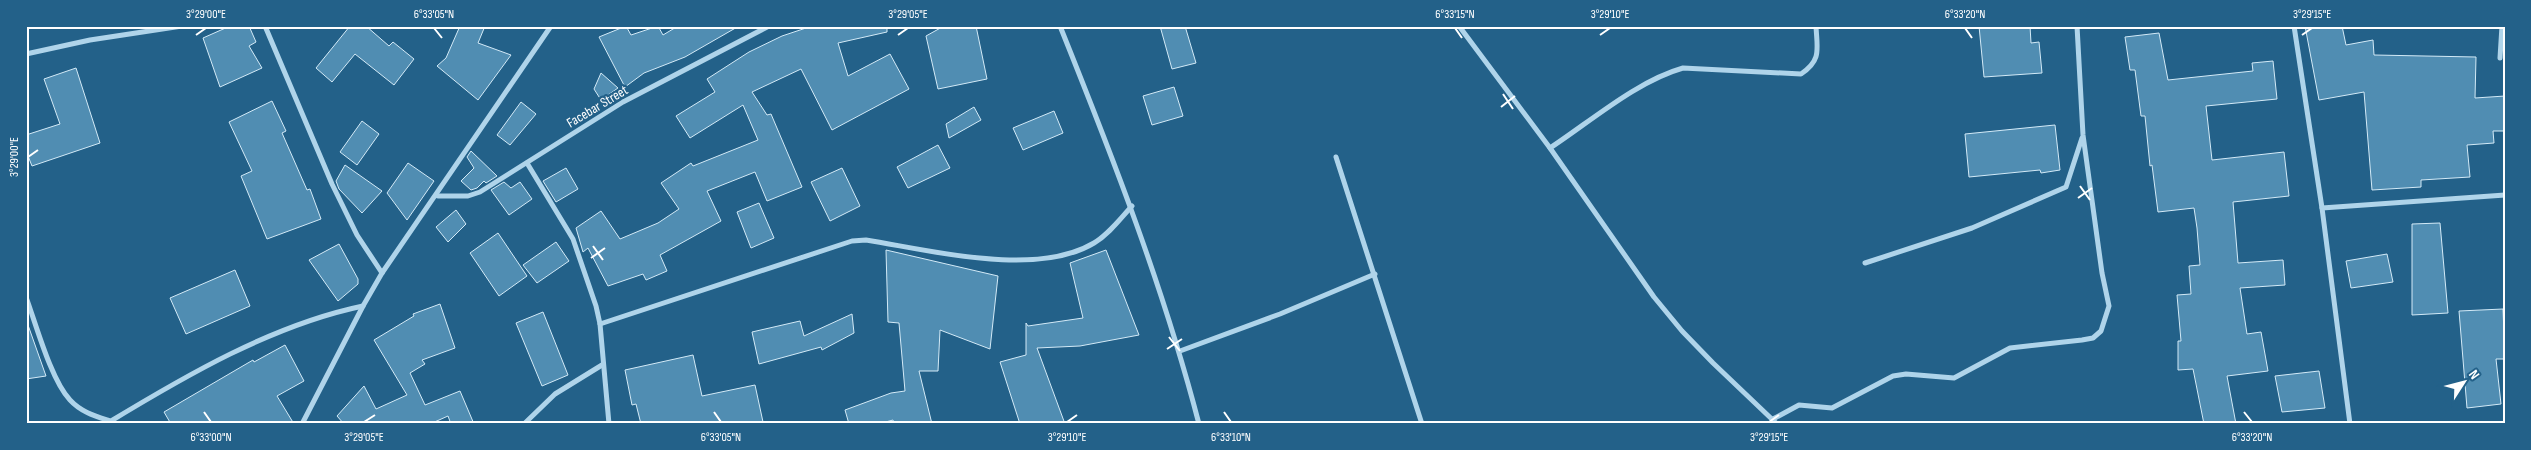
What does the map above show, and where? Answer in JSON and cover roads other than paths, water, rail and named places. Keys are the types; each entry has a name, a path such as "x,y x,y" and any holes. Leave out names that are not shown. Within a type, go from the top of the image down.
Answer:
{"street":[{"path":"26,54 90,40 182,26"},
{"path":"266,26 332,184 357,235 382,274"},
{"path":"302,424 363,306 382,274 438,196 551,26"},
{"name":"Facebar Street","path":"438,196 474,194 623,102 769,26"},
{"path":"1060,26 1132,206 1180,351 1199,424"},
{"path":"1458,26 1550,148 1654,297 1676,324 1713,363 1778,424"},
{"path":"1550,148 1668,72 1683,68 1801,74 1814,65 1818,54 1816,26"},
{"path":"1773,419 1799,405 1828,409 1893,376 1906,374 1954,378 2010,348 2093,338 2102,331 2109,306 2082,135 2077,26"},
{"path":"2294,26 2322,208 2350,424"},
{"path":"2500,58 2502,26"},
{"path":"1865,263 1972,228 2066,187 2082,135"},
{"path":"1336,157 1422,424"},
{"path":"527,163 572,239 600,324 602,365 609,424"},
{"path":"2322,208 2505,195"},
{"path":"600,324 852,241 866,240 963,256 1034,261 1082,250 1095,243 1108,234 1132,206"},
{"path":"1180,351 1280,314 1375,274"},
{"path":"26,297 50,361 68,399 87,413 108,423 208,364 335,312 363,306"},
{"path":"524,424 555,394 602,365"}]}
